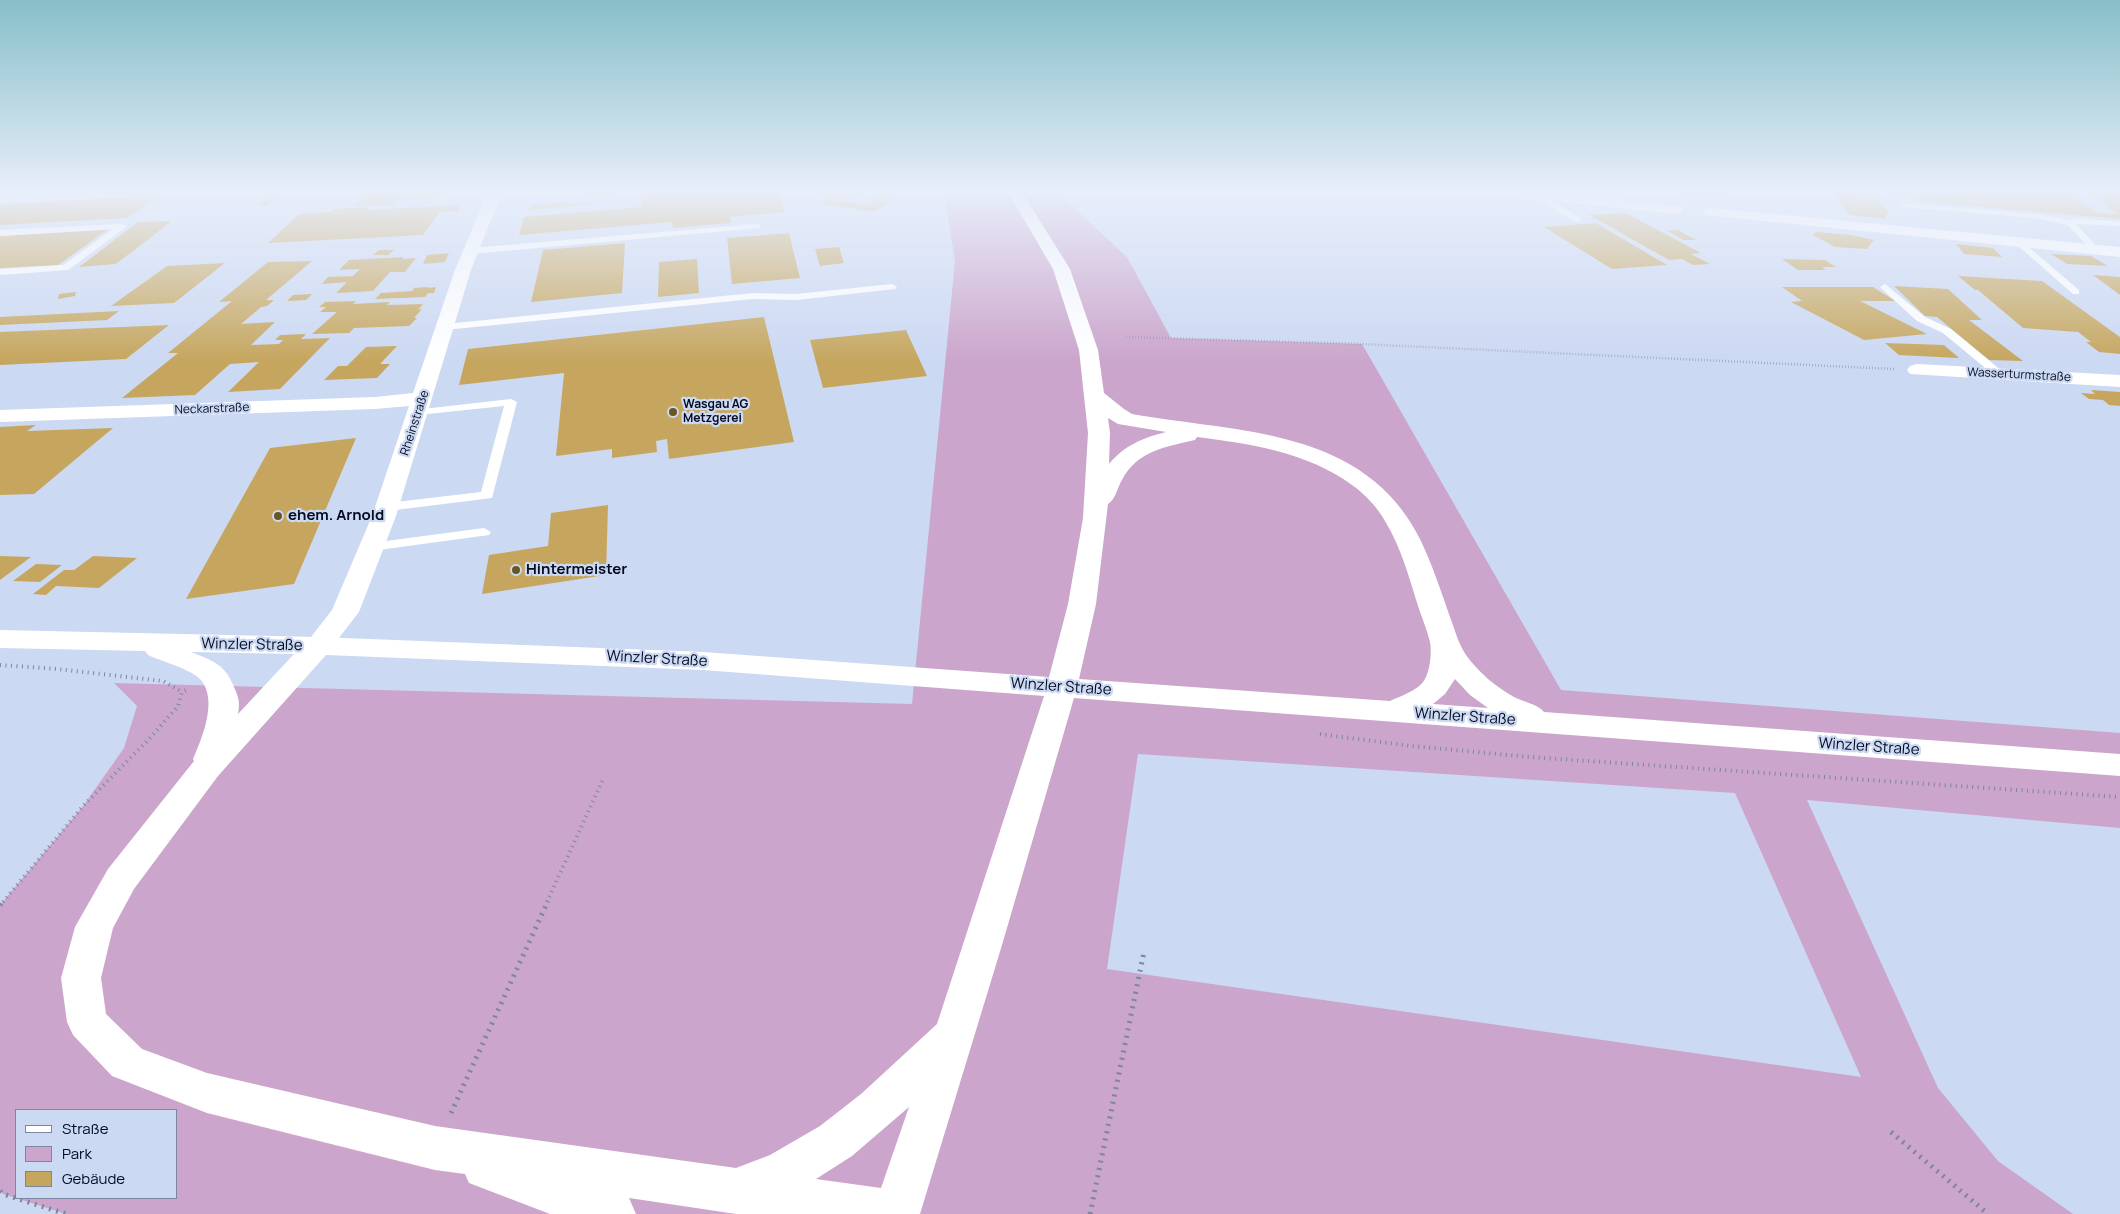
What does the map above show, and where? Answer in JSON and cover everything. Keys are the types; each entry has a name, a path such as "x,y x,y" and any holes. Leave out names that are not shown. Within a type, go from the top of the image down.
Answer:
{"street":[{"name":"Rheinstraße","path":"206,768 318,646 344,612 387,507 472,249"},
{"path":"143,643 204,668 214,676 225,702 218,737 206,768 121,878 94,927 81,978 87,1022 127,1063 207,1093 435,1148 896,1214 956,1032 1057,708 1078,626 1095,517 1100,453 1097,397 1092,360 1085,331 1070,290 1050,249"},
{"path":"2091,249 2120,252"},
{"name":"Wasserturmstraße","path":"1917,370 2120,381"},
{"path":"1097,397 1116,414 1126,419 1166,426 1224,432 1270,441 1299,449 1343,468 1376,492 1392,510 1406,536 1421,572 1445,644 1461,668 1501,703 1520,712 1565,724"},
{"name":"Neckarstraße","path":"0,416 375,403 421,405"},
{"path":"1095,517 1115,469 1131,453 1158,442 1181,436 1224,432"},
{"name":"Winzler Straße","path":"0,640 318,646 703,661 2120,765"},
{"path":"1394,711 1418,702 1442,679 1445,665 1445,644"},
{"path":"736,1191 793,1168 846,1133 898,1090 956,1032"},
{"path":"435,1148 612,1214"}],"lane":[{"path":"0,272 64,268 91,249"},
{"path":"471,252 508,249"},
{"path":"2027,249 2076,292"},
{"path":"445,327 752,296 796,297 892,287"},
{"path":"1885,287 1921,318 1946,331 1999,374"},
{"path":"387,507 487,495 511,402 421,405"},
{"path":"372,547 484,532"}],"path":[{"path":"1126,337 1339,343 1917,370"},
{"path":"0,666 58,669 163,681 182,692 178,706 151,737 84,805 0,905"},
{"path":"1315,733 1412,746 1529,757 2120,797"},
{"path":"435,1148 603,779"},
{"path":"1090,1214 1144,952"},
{"path":"1891,1132 1988,1214"},
{"path":"0,1191 15,1198"},
{"path":"19,1199 66,1214"}],"green space":[{"path":"953,249 1118,249 1127,257 1171,338 1362,344 1561,690 2120,733 2120,828 1807,800 1938,1088 1998,1161 2073,1214 66,1214 19,1199 178,1199 178,1109 15,1109 15,1198 0,1191 0,905 84,805 124,748 137,706 114,683 912,704 955,261","holes":["1138,754 1735,793 1861,1077 1107,969"]}],"building":[{"path":"0,249 81,249 58,265 0,268"},
{"path":"103,249 136,249 116,264 79,267"},
{"path":"625,249 622,293 531,302 543,250"},
{"path":"728,249 793,249 800,278 732,284"},
{"path":"815,249 840,249 844,263 820,266"},
{"path":"1579,249 1639,249 1667,265 1612,269"},
{"path":"1649,249 1693,249 1701,253 1691,254 1710,264 1693,265 1682,259 1669,260"},
{"path":"1960,249 1994,249 2002,257 1964,254"},
{"path":"379,250 394,250 388,255 373,255"},
{"path":"449,253 445,262 423,264 427,255"},
{"path":"2051,254 2091,256 2108,266 2067,264"},
{"path":"403,257 402,259 416,258 405,272 390,272 373,291 336,293 347,282 322,284 328,277 353,276 360,269 339,270 349,260"},
{"path":"697,259 699,293 658,297 659,262"},
{"path":"1782,259 1825,260 1836,267 1822,267 1826,270 1798,270"},
{"path":"312,261 266,300 274,300 267,306 261,307 241,324 275,322 251,345 279,344 283,340 275,340 280,335 306,334 301,339 330,338 280,389 228,392 259,362 230,364 195,395 122,398 178,353 168,353 232,301 219,302 268,262"},
{"path":"225,263 174,303 111,306 167,266"},
{"path":"2093,275 2120,277 2120,295"},
{"path":"1958,276 2042,281 2120,337 2120,354 2099,352 2086,342 2091,342 2078,332 2023,328 1978,290 1975,290"},
{"path":"1894,286 1948,289 1982,320 1969,320 2023,361 1989,360 1937,317 1925,316"},
{"path":"436,287 434,293 428,293 425,297 375,299 381,293 412,291 414,288"},
{"path":"1782,287 1873,287 1895,301 1860,301 1927,334 1864,340 1791,302 1802,301"},
{"path":"76,292 75,296 58,299 59,294"},
{"path":"312,294 306,300 287,301 293,295"},
{"path":"356,301 353,304 390,302 387,305 423,304 418,310 422,309 414,318 417,318 409,326 354,328 349,333 312,334 337,312 320,312 326,307 319,307 325,302"},
{"path":"119,311 107,320 0,325 0,317"},
{"name":"Wasgau AG Metzgerei","path":"764,317 794,442 669,459 667,439 656,441 657,452 612,458 612,449 556,456 564,373 459,385 468,349"},
{"path":"169,325 126,359 0,365 0,332"},
{"path":"906,330 927,376 823,388 810,340"},
{"path":"1885,343 1944,345 1959,358 1899,355"},
{"path":"397,346 380,364 390,364 377,378 324,380 338,366 347,366 366,347"},
{"path":"2091,390 2120,392 2120,406 2109,405 2103,400 2089,399 2081,393 2095,394"},
{"path":"36,425 27,431 113,428 34,494 0,495 0,427"},
{"name":"ehem. Arnold","path":"356,438 294,584 186,599 270,448"},
{"path":"608,505 606,575 482,594 489,555 548,546 551,513"},
{"path":"0,556 31,557 0,580"},
{"path":"93,556 137,558 99,588 56,586 46,595 33,594 64,570 74,570"},
{"path":"36,564 62,565 40,582 13,581"}],"place":[{"name":"Wasgau AG Metzgerei","path":"673,412"},
{"name":"ehem. Arnold","path":"278,516"},
{"name":"Hintermeister","path":"516,570"}]}
